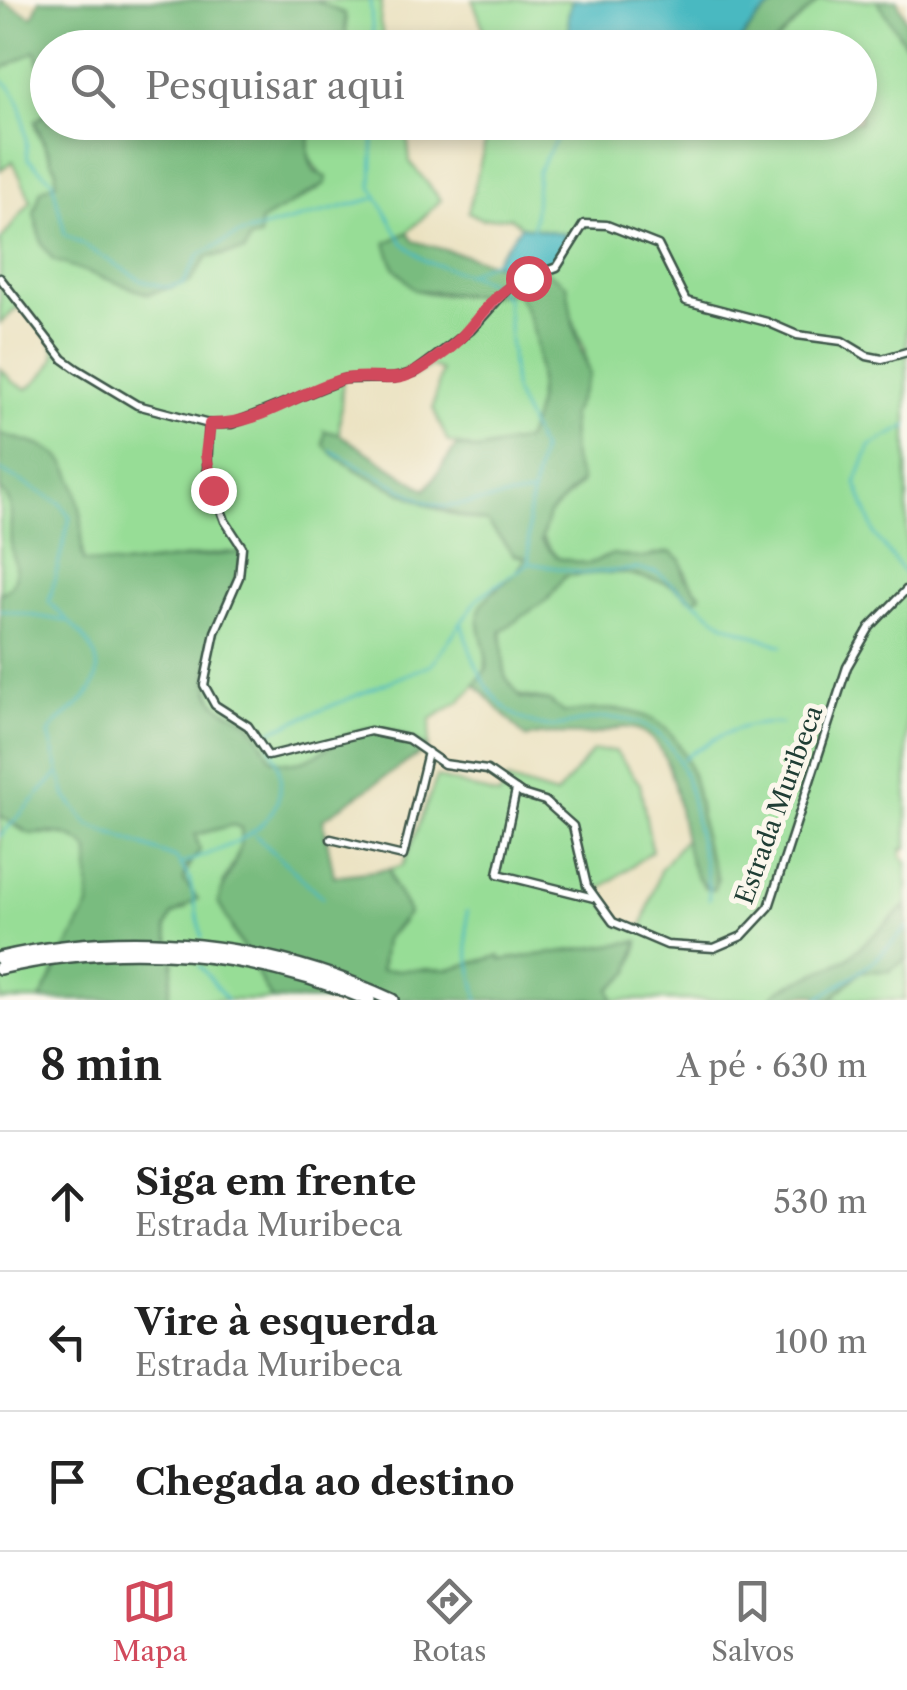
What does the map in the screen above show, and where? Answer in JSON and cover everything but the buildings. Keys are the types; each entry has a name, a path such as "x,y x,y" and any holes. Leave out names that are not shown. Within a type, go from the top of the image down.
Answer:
{"highway":[{"path":"0,958 103,943 216,948 308,968 392,1000"},
{"path":"0,968 104,953 196,955 288,972 369,1000"}],"street":[{"path":"0,278 63,359 77,369 137,405 210,424 232,424 261,415 344,379 395,378 415,372 471,330 513,283 557,267 584,224 617,228 658,245 686,301 767,322 797,335 842,340 867,356 882,358 907,352"},
{"path":"210,424 208,472 225,521 242,547 239,577 215,632 204,680 210,699 248,726 268,756 370,731 400,736 444,764 488,770 545,802 573,826 594,898"},
{"name":"Estrada Muribeca","path":"594,898 624,929 667,945 714,948 752,929 774,895 847,667 870,627 907,589"},
{"path":"331,838 403,856 428,752"},
{"path":"517,789 498,874 594,898"}],"green space":[{"path":"0,0 32,17 40,0 315,0 345,14 345,30 30,30 30,54 0,70"},
{"path":"315,0 382,0 382,30 346,30 346,19"},
{"path":"473,0 572,0 569,30 484,30"},
{"path":"781,0 819,0 788,30 749,30"},
{"path":"819,0 877,0 907,47 907,848 902,849 902,857 907,861 907,905 846,960 781,989 768,1000 613,1000 610,989 629,968 638,942 501,960 499,956 449,969 381,971 385,939 403,922 390,869 403,865 437,777 499,796 507,780 556,795 593,751 615,751 640,784 652,851 596,892 622,926 642,927 660,870 685,839 704,887 710,890 718,879 705,847 687,762 667,731 651,719 629,712 559,712 549,701 514,694 505,676 501,631 549,598 565,576 646,576 661,580 688,598 700,593 670,552 638,558 609,556 588,564 557,558 540,535 549,514 580,485 573,460 571,416 589,375 584,348 557,279 542,268 550,264 565,234 521,226 510,217 482,219 468,212 486,140 877,140 877,30 788,30"},
{"path":"877,0 897,0 907,22 907,47"},
{"path":"30,53 30,140 41,140 56,170 56,182 41,190 34,213 42,244 53,259 148,294 190,282 207,257 244,247 260,223 326,183 309,156 309,140 408,140 410,162 441,200 408,232 387,243 403,275 417,290 436,294 515,292 532,326 539,365 537,405 525,440 478,450 448,442 433,408 441,371 431,366 410,377 343,375 339,434 325,431 399,490 441,511 487,522 514,555 526,557 522,566 490,597 485,675 459,702 431,719 428,748 386,729 335,740 324,753 291,765 271,759 217,707 207,685 208,648 230,552 124,565 84,562 81,514 66,465 49,449 0,434 0,368 13,382 27,389 51,366 54,348 20,306 0,323 0,241 31,201 13,161 0,170 0,70"},
{"path":"43,140 309,140 312,166 315,172 327,177 326,183 260,222 260,237 250,239 245,251 207,257 190,282 148,294 53,260 42,244 34,213 41,190 56,182 56,169"},
{"path":"408,232 413,241 503,266 517,274 542,268 567,285 573,324 589,375 571,416 573,460 581,482 549,514 541,541 558,558 588,564 613,554 638,558 670,552 681,560 684,576 701,596 693,600 675,585 616,571 565,576 549,598 501,631 505,676 521,698 549,701 564,713 601,709 630,712 653,720 670,733 692,776 705,846 715,871 714,890 700,881 691,864 675,789 656,743 639,730 627,727 595,734 526,738 475,684 487,668 479,625 482,604 516,572 525,557 514,555 487,522 399,492 352,467 323,444 325,431 339,434 426,490 456,446 478,450 525,440 532,423 538,385 536,345 532,326 516,293 484,296 415,290 394,267 386,243"},
{"path":"0,434 49,449 66,465 81,514 84,561 124,565 244,552 246,559 215,634 207,675 210,692 218,705 250,724 271,759 292,762 309,758 355,732 374,729 398,733 428,748 323,819 334,876 390,869 409,913 385,939 381,970 449,969 500,956 501,960 638,941 630,972 610,989 613,1000 272,1000 218,902 240,848 241,828 233,825 195,835 200,851 185,869 184,881 198,899 172,915 166,928 174,958 168,1000 40,1000 89,906 89,850 62,834 31,834 0,815 0,594 13,583 16,572 11,508 0,489"},
{"path":"0,489 11,508 11,544 17,572 12,584 0,594"},
{"path":"0,815 26,832 71,837 89,850 90,906 40,1000 0,1000"},
{"path":"233,825 241,828 240,844 223,883 232,930 272,1000 168,1000 174,958 166,928 171,915 186,909 190,889 184,881 198,842 195,835"},
{"path":"907,905 907,958 890,971 861,971 830,1000 811,994 768,1000 781,989 846,960"},
{"path":"907,958 904,1000 830,1000 861,971 890,971"}],"water":[{"path":"572,0 701,0 730,4 781,0 748,30 569,30"},
{"path":"521,226 565,234 561,255 543,269 528,272 492,263"}],"waterway":[{"path":"370,0 372,30"},
{"path":"0,78 20,104 28,159 52,180 65,234 143,281 166,287 183,284 199,255 237,235 376,198"},
{"path":"373,140 372,187 402,242 425,261 490,282 507,299 514,392 541,450 528,516 529,561"},
{"path":"533,230 538,171 556,140"},
{"path":"467,274 495,260"},
{"path":"907,426 870,446 856,483 875,535 907,577"},
{"path":"330,450 424,501 445,507 530,494"},
{"path":"0,470 60,503 70,517 49,602 92,650 97,677 91,691 49,734 66,797 89,825 176,858 189,877 202,937"},
{"path":"181,864 234,843 264,822 275,807 280,790 279,769 271,731 432,664 479,597 529,563 584,573 637,569 658,573 724,624 782,646"},
{"path":"0,610 65,621"},
{"path":"462,625 488,688 511,712 526,721 550,727 603,718 626,719 660,735 672,749 687,783 709,899"},
{"path":"683,759 730,732 754,725 782,724"},
{"path":"0,836 58,774"},
{"path":"255,835 323,898"},
{"path":"467,911 467,947 478,1000"},
{"path":"816,1000 872,963 907,928"},
{"path":"200,966 227,1000"}],"route":[{"path":"213,490 206,455 210,424 232,424 261,415 311,390 344,379 366,375 395,378 415,372 471,330 506,288 528,278"}]}
